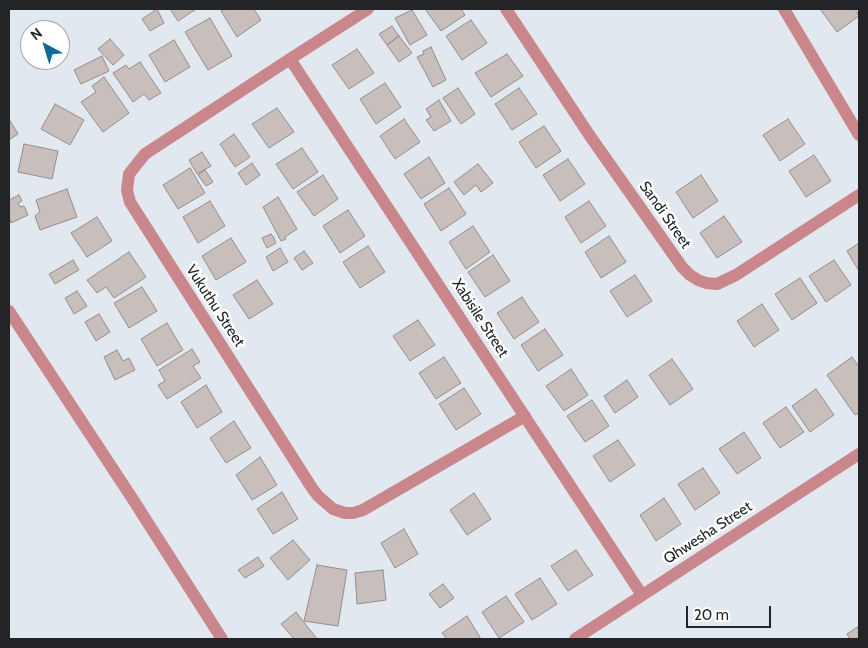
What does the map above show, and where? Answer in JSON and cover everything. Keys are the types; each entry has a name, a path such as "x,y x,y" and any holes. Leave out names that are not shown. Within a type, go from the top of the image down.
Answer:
{"street":[{"name":"Vukuthu Street","path":"368,9 145,154 129,174 127,190 130,202 312,488 333,509 344,513 363,510 525,416"},
{"name":"Sandi Street","path":"506,9 590,136 676,258 686,271 698,280 706,284 717,284 736,275 859,195"},
{"path":"784,9 859,135"},
{"name":"Xabisile Street","path":"290,59 642,595"},
{"path":"9,311 222,639"},
{"name":"Qhwesha Street","path":"576,639 859,454"}],"building":[{"path":"157,9 164,23 150,31 142,19"},
{"path":"170,9 196,9 178,21"},
{"path":"225,9 254,9 261,20 237,37 221,11"},
{"path":"425,9 461,9 465,15 441,31"},
{"path":"820,9 855,9 859,16 837,32"},
{"path":"412,10 427,35 410,45 395,18"},
{"path":"210,18 232,56 208,70 185,32"},
{"path":"471,20 487,43 462,60 446,36"},
{"path":"392,26 399,36 387,45 379,34"},
{"path":"399,36 412,53 399,62 387,45"},
{"path":"110,39 124,55 113,65 98,49"},
{"path":"174,40 190,67 165,82 149,55"},
{"path":"431,47 446,80 433,87 417,57 424,54 423,51"},
{"path":"357,49 374,73 349,89 332,65"},
{"path":"507,54 523,76 491,97 475,73"},
{"path":"102,56 109,71 81,84 74,70"},
{"path":"140,62 161,93 149,100 144,94 133,102 113,73 126,65 129,69"},
{"path":"104,77 129,113 103,132 81,102 96,92 92,86"},
{"path":"385,83 401,107 376,124 360,99"},
{"path":"458,88 475,114 461,124 443,98"},
{"path":"519,88 537,114 512,130 495,104"},
{"path":"439,100 451,121 434,131 426,120 431,117 426,109"},
{"path":"55,104 84,120 70,145 41,129"},
{"path":"277,108 294,132 269,148 252,124"},
{"path":"9,119 18,134 9,140"},
{"path":"404,119 420,142 395,159 380,136"},
{"path":"788,119 805,144 780,161 763,135"},
{"path":"544,126 561,151 536,168 519,142"},
{"path":"234,134 250,157 235,167 220,144"},
{"path":"24,144 58,151 52,179 18,172"},
{"path":"302,148 318,172 293,189 276,164"},
{"path":"202,152 211,166 197,174 189,160"},
{"path":"814,155 831,181 806,197 789,171"},
{"path":"429,157 445,183 421,199 404,174"},
{"path":"568,159 585,184 560,201 543,175"},
{"path":"252,163 260,175 246,185 238,173"},
{"path":"478,164 493,183 481,192 476,185 464,195 454,182"},
{"path":"190,168 205,193 178,209 163,185"},
{"path":"205,170 213,182 206,186 198,175"},
{"path":"323,175 338,199 314,216 297,192"},
{"path":"701,175 718,201 693,218 676,192"},
{"path":"449,188 466,214 441,231 424,204"},
{"path":"67,189 77,217 40,230 35,216 40,212 36,200"},
{"path":"19,195 22,201 18,203 20,207 24,206 28,215 11,223 9,200"},
{"path":"278,197 297,229 281,241 263,207"},
{"path":"210,201 225,226 198,243 183,217"},
{"path":"589,201 606,226 581,243 565,217"},
{"path":"348,210 365,236 340,253 323,226"},
{"path":"724,216 742,242 717,258 700,233"},
{"path":"97,217 112,241 87,257 71,233"},
{"path":"473,226 490,252 466,269 449,242"},
{"path":"271,234 276,243 267,248 262,238"},
{"path":"609,236 626,262 601,278 585,252"},
{"path":"231,238 246,262 216,280 202,256"},
{"path":"859,243 859,271 847,251"},
{"path":"368,246 385,272 360,288 343,262"},
{"path":"280,248 288,262 273,271 266,257"},
{"path":"304,251 313,263 302,270 294,258"},
{"path":"129,252 146,277 114,298 106,287 97,293 87,280"},
{"path":"493,255 510,281 485,297 468,272"},
{"path":"73,260 79,270 55,284 49,274"},
{"path":"834,260 851,285 826,302 809,276"},
{"path":"635,275 652,301 627,317 610,291"},
{"path":"800,278 817,303 792,320 775,294"},
{"path":"257,280 273,304 249,319 233,295"},
{"path":"142,287 157,311 129,328 114,303"},
{"path":"77,291 87,306 74,314 65,298"},
{"path":"522,297 539,322 514,339 497,313"},
{"path":"762,304 779,330 754,347 737,321"},
{"path":"99,314 110,332 96,341 85,322"},
{"path":"418,320 435,345 410,361 393,336"},
{"path":"167,323 183,350 157,366 141,339"},
{"path":"545,329 563,355 538,371 521,345"},
{"path":"192,349 200,362 193,366 201,378 167,399 158,385 165,381 159,370"},
{"path":"117,350 123,361 129,358 135,370 115,380 104,357"},
{"path":"444,357 461,383 436,399 419,373"},
{"path":"852,357 859,367 859,413 855,415 827,375"},
{"path":"672,359 693,389 670,405 649,375"},
{"path":"571,369 588,395 564,411 546,386"},
{"path":"627,380 638,397 615,413 604,396"},
{"path":"206,385 222,412 197,428 181,402"},
{"path":"464,388 481,414 456,430 439,404"},
{"path":"816,389 834,415 810,432 792,406"},
{"path":"592,400 609,426 585,442 567,416"},
{"path":"786,407 804,432 780,448 763,423"},
{"path":"234,421 251,448 226,463 210,438"},
{"path":"744,432 761,458 737,474 719,449"},
{"path":"618,440 635,465 610,482 593,456"},
{"path":"260,457 277,485 252,500 236,475"},
{"path":"703,468 720,493 695,510 678,484"},
{"path":"282,492 298,519 273,534 257,509"},
{"path":"474,493 491,519 467,535 450,510"},
{"path":"664,498 681,524 656,541 640,515"},
{"path":"404,529 418,554 395,568 381,543"},
{"path":"293,540 310,560 288,580 270,558"},
{"path":"576,550 593,575 568,591 551,566"},
{"path":"258,557 264,566 245,578 238,570"},
{"path":"317,565 347,570 338,626 304,621"},
{"path":"383,570 386,600 357,604 355,573"},
{"path":"540,578 557,604 532,620 515,594"},
{"path":"443,584 454,598 440,608 429,594"},
{"path":"506,596 524,622 499,638 482,612"},
{"path":"296,612 317,639 294,639 281,624"},
{"path":"467,616 481,639 447,639 442,633"},
{"path":"859,626 859,639 850,639 847,634"}]}
